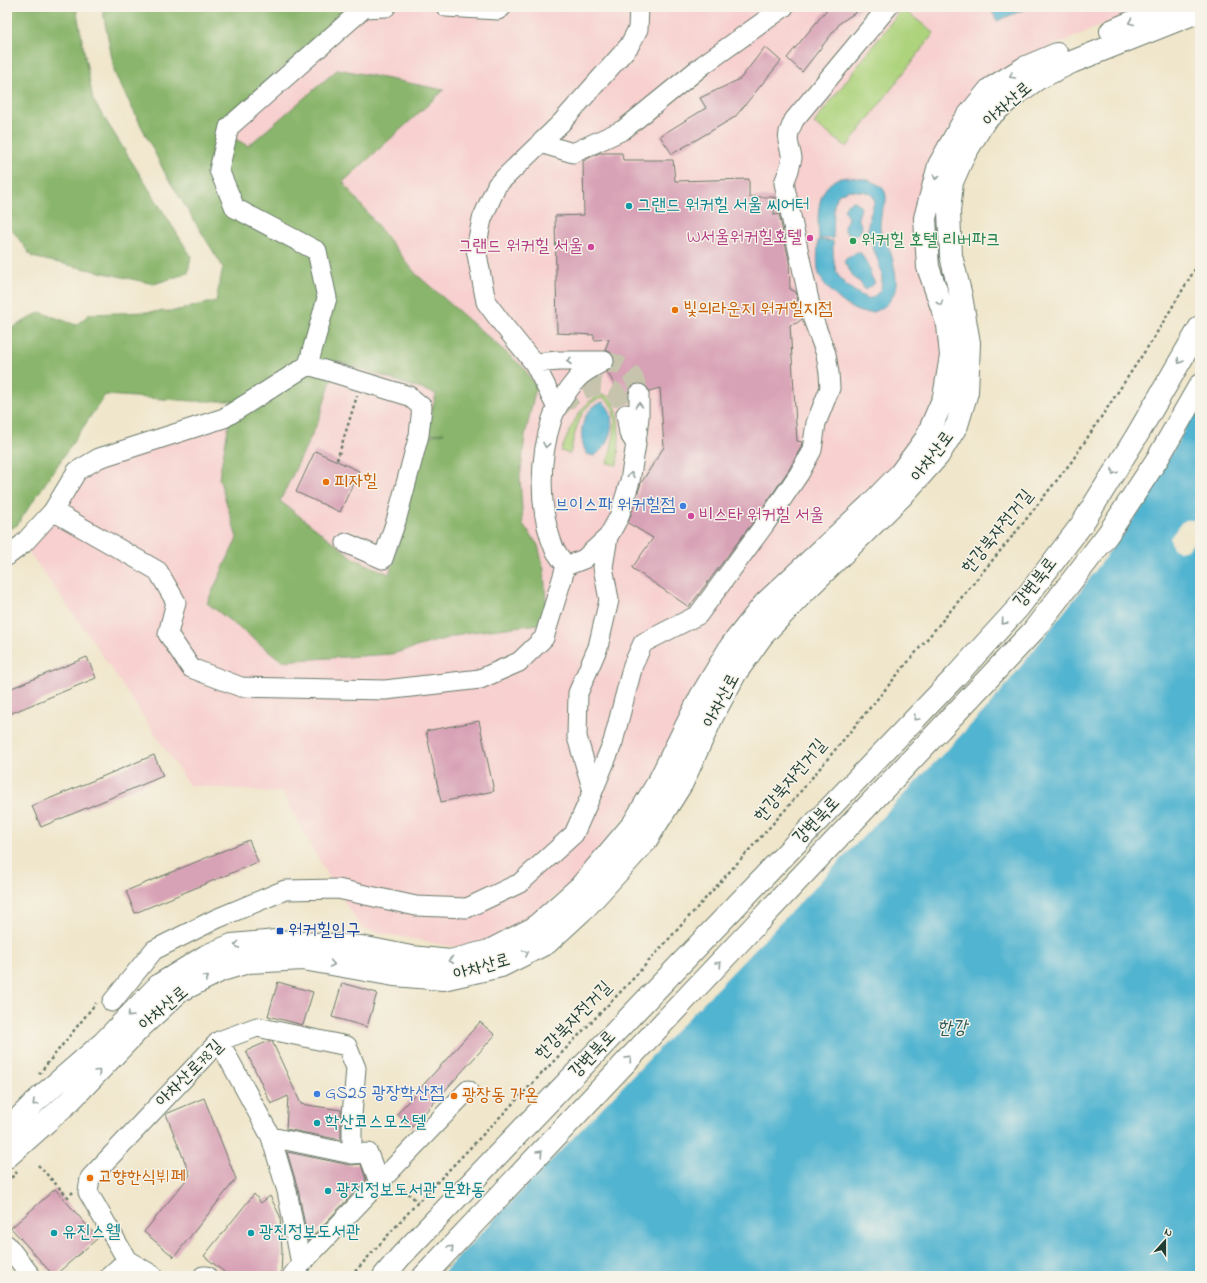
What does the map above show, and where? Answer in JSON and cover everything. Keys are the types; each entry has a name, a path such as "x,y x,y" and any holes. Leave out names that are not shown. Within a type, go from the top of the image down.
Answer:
{"main road":[{"name":"아차산로","path":"7,1130 36,1101 104,1042 159,985 206,956 232,945 276,941 361,947 411,957 450,961 489,951 534,928 580,886 634,823 659,781 700,698 731,646 765,603 870,505 900,474 926,439 944,397 951,356 948,325 928,267 925,218 940,165 963,122 990,89 1024,68 1166,7"},
{"name":"아차산로","path":"7,1157 71,1100 142,1026 180,991 222,970 248,962 303,959 394,975 443,979 501,966 547,943 585,908 645,842 682,783 713,715 735,674 762,636 807,589 902,496 938,456 957,424 967,392 970,343 962,296 951,256 949,212 952,182 964,155 985,120 1012,97 1037,79 1072,62 1200,11"},
{"name":"강변북로","path":"384,1276 405,1251 950,682 1018,608 1082,524 1136,437 1200,327"},
{"name":"강변북로","path":"424,1276 1033,631 1108,534 1158,458 1200,385"}],"street":[{"path":"7,556 23,544 53,511 77,471 100,458 224,418 308,365 327,298 317,251 235,208 219,170 229,127 364,8 386,7"},
{"path":"446,7 498,10 502,7"},
{"path":"557,408 534,363 486,302 476,249 482,219 497,185 561,124 629,46 638,29 639,7"},
{"path":"540,143 573,153 623,130 704,65 784,7"},
{"path":"106,1000 154,950 216,918 285,890 338,889 416,906 467,908 520,883 574,834 613,742 633,665 643,643 698,615 766,522 812,450 816,423 830,388 829,373 826,354 813,319 784,182 792,158 788,141 789,132 794,120 888,7"},
{"path":"53,511 158,571 176,602 168,634 190,668 241,687 385,690 480,680 519,662 544,638 566,566 555,549 544,510 542,477 545,447 552,418 571,386 581,375 604,361 559,361 534,363"},
{"path":"308,365 408,396 422,408 419,435 396,521 383,559 346,543"},
{"path":"566,566 584,559 608,537 619,517 630,481 639,417 639,394"},
{"path":"626,414 629,433 636,444"},
{"path":"593,792 577,737 578,693 598,647 609,600 603,567 608,537"},
{"name":"아차산로78길","path":"90,1178 220,1041 256,1027 347,1046 356,1068 352,1115 352,1154"},
{"path":"220,1041 271,1137 287,1191 296,1270"},
{"path":"296,1270 382,1178 468,1090"},
{"path":"271,1137 352,1154 368,1153 382,1178"},
{"path":"90,1178 88,1192 127,1260 154,1276"},
{"path":"7,1245 31,1276"},
{"path":"110,1276 127,1260"}],"path":[{"name":"한강북자전거길","path":"351,1276 418,1202 631,981 791,803 1020,527 1072,460 1149,345 1200,261"},
{"path":"337,460 362,382"},
{"path":"35,1079 106,1000"},
{"path":"38,1165 68,1197 90,1178"},
{"path":"382,1178 418,1202"}],"shaded area":[{"path":"1145,7 1018,61 955,119 926,167 918,215 940,323 943,354 931,411 908,453 639,799 573,881 529,919 496,939 454,947 362,929 321,864 283,793 189,785 90,637 23,544 77,471 220,420 308,365 235,208 229,127 364,8"}],"green space":[{"path":"7,7 76,7 93,100 191,256 188,273 154,284 32,257 7,223"},
{"path":"102,7 358,7 275,74 216,128 248,146 338,69 444,90 343,182 416,274 524,368 536,387 525,436 520,478 523,524 538,545 544,570 546,602 540,624 465,633 392,654 282,661 207,603 237,538 219,478 233,401 193,401 105,395 17,525 7,531 7,331 40,312 76,325 90,314 174,311 216,301 223,267 167,177 115,74","holes":["337,361 436,394 428,434 444,433 424,437 409,502 389,574 355,559 280,501 318,422"]},
{"path":"902,8 934,33 847,147 814,123"},
{"path":"599,395 610,398 617,412 619,430 617,465 607,463 613,438 615,419 610,404 604,398 596,400 589,405 584,412 576,428 570,454 561,451 571,427 580,412 585,405"}],"water":[{"path":"990,7 1030,7 997,21"},
{"path":"847,177 859,178 873,182 879,185 886,194 886,202 882,210 880,228 890,250 896,286 894,294 888,303 879,310 873,312 861,312 849,307 827,287 818,270 818,240 833,241 833,253 836,270 843,282 849,288 868,299 877,294 881,288 881,270 868,234 870,217 875,200 872,195 867,192 849,190 838,195 834,205 833,238 819,239 818,215 819,206 824,191 835,180"},
{"path":"854,201 857,202 861,208 858,218 862,227 861,231 855,236 845,231 844,227 848,218 844,209 848,203"},
{"path":"857,252 861,253 871,271 870,274 875,283 865,290 844,262"},
{"name":"한강","path":"1200,301 1200,1276 382,1276 743,889 976,631 1069,511"},
{"path":"603,402 611,415 611,430 605,445 594,456 587,454 584,447 582,439 583,424 590,410"}],"pier":[{"path":"1200,299 1200,401 1140,510 1079,593 990,705 440,1276 380,1276 742,888 823,798 895,714 974,630 1020,573 1068,509"},
{"path":"1186,520 1193,520 1198,523 1200,527 1200,534 1188,550 1179,552 1172,547 1170,538 1181,523"}],"building":[{"path":"829,7 864,7 841,22 802,72 787,58"},
{"path":"765,47 781,61 735,117 672,154 660,136 706,108 700,98 740,79"},
{"path":"599,153 622,153 623,160 673,160 675,181 749,179 749,197 774,197 774,215 779,214 789,261 790,289 796,292 802,319 797,323 790,325 797,441 802,442 801,447 790,468 756,518 689,607 632,568 653,538 628,523 641,483 664,447 660,388 649,391 645,385 639,383 633,385 627,393 615,385 607,372 613,367 615,361 613,355 605,350 609,339 594,340 594,335 557,333 555,216 584,215 583,161"},
{"path":"315,451 359,471 340,512 296,492"},
{"path":"87,657 96,678 7,715 7,690"},
{"path":"479,721 494,791 441,802 426,731"},
{"path":"154,755 163,776 41,827 32,806"},
{"path":"249,840 258,862 135,913 126,891"},
{"path":"278,982 313,992 303,1025 268,1016"},
{"path":"342,983 377,993 367,1027 332,1017"},
{"path":"480,1022 495,1035 412,1127 397,1114"},
{"path":"272,1041 301,1104 341,1110 341,1140 286,1129 288,1096 271,1104 246,1051"},
{"path":"204,1098 236,1179 174,1257 144,1232 190,1175 166,1114"},
{"name":"광진정보도서관 문화동","path":"287,1152 350,1165 361,1164 366,1180 308,1241 298,1189"},
{"name":"유진스웰","path":"55,1189 98,1238 54,1276 11,1228"},
{"name":"광진정보도서관","path":"254,1194 261,1203 270,1196 280,1216 282,1251 281,1276 229,1276 204,1256"}],"tunnel":[{"path":"604,361 624,367 635,380 639,394"},
{"path":"559,407 579,392 596,386 609,389 615,393 620,398 626,414"}],"place":[{"name":"그랜드 워커힐 서울 씨어터","path":"629,206"},
{"name":"W서울워커힐호텔","path":"810,238"},
{"name":"워커힐 호텔 리버파크","path":"853,241"},
{"name":"그랜드 워커힐 서울","path":"591,247"},
{"name":"빛의라운지 워커힐지점","path":"675,310"},
{"name":"피자힐","path":"326,482"},
{"name":"브이스파 워커힐점","path":"683,506"},
{"name":"비스타 워커힐 서울","path":"691,516"},
{"name":"워커힐입구","path":"280,931"},
{"name":"GS25 광장학산점","path":"317,1094"},
{"name":"광장동 가온","path":"454,1096"},
{"name":"학산코스모스텔","path":"317,1123"},
{"name":"고향한식뷔페","path":"90,1178"},
{"name":"광진정보도서관 문화동","path":"328,1191"},
{"name":"유진스웰","path":"54,1233"},
{"name":"광진정보도서관","path":"251,1233"}]}
